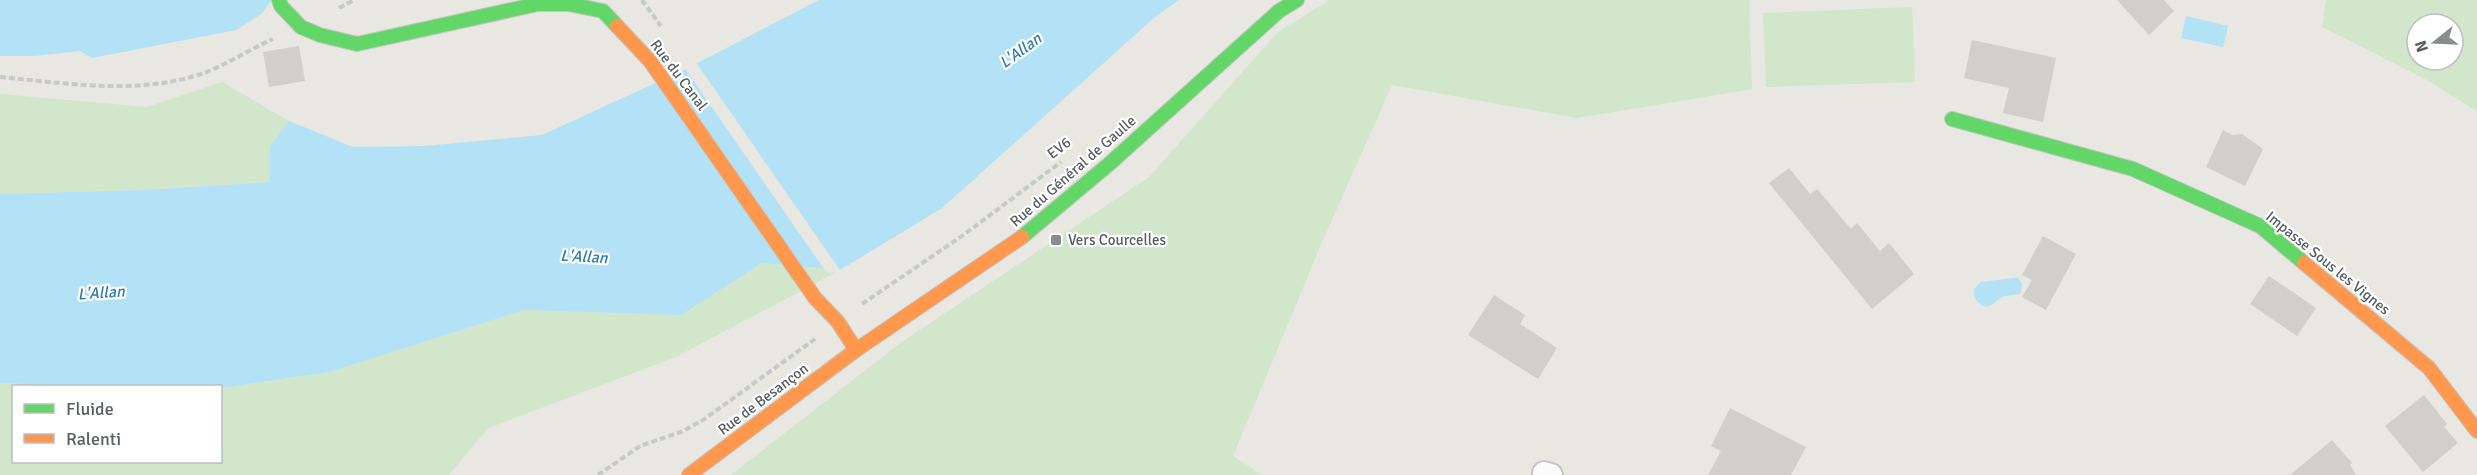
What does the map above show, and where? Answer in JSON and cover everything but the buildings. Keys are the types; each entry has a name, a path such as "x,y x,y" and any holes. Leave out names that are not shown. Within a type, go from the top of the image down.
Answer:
{"street":[{"name":"Rue du Général de Gaulle","path":"856,350 1012,245 1108,165 1279,11 1297,0"},
{"name":"Rue du Canal","path":"280,3 301,27 320,35 357,44 538,4 568,4 603,11 650,60 821,306 838,322 856,350"},
{"name":"Impasse Sous les Vignes","path":"1952,119 2133,169 2260,226 2429,368 2477,431"},
{"name":"Rue de Besançon","path":"688,475 856,350"}],"path":[{"path":"0,77 114,87 167,83 200,75 354,0"},
{"path":"642,0 668,35"},
{"name":"EV6","path":"598,475 640,446 681,432 703,420 859,306 962,236 1070,155"}],"green space":[{"path":"1330,0 1749,0 1752,89 1577,118 1392,85 1322,242 1233,456 1262,475 731,475 903,341 1149,177 1278,32"},
{"path":"2326,0 2477,0 2477,111 2411,72 2465,72 2465,12 2405,12 2405,69 2322,27"},
{"path":"1912,7 1915,82 1766,87 1763,13"},
{"path":"222,82 289,121 270,146 271,182 144,190 0,194 0,94 147,107"},
{"path":"762,263 840,270 676,357 488,428 449,475 0,475 0,383 53,385 12,385 12,463 222,463 222,388 329,372 524,310 681,315"}],"water":[{"path":"0,0 274,0 261,14 236,30 92,58 80,51 35,56 0,56"},
{"name":"L'Allan","path":"819,0 1179,0 1155,17 942,208 840,270 762,263 681,315 524,310 329,372 222,388 222,385 0,383 0,194 144,190 270,182 270,146 289,121 353,147 424,146 542,135 686,69"},
{"path":"2186,16 2228,26 2223,47 2181,38"},
{"path":"2018,278 2022,284 2020,294 2002,297 1990,306 1983,306 1976,300 1974,289 1981,282"}],"pier":[{"path":"695,61 842,273 826,272 684,67"}],"traffic: fast":[{"path":"279,0 281,6 301,27 320,35 357,44 538,4 568,4 603,11 617,26"},
{"path":"1022,237 1108,165 1279,11 1297,0"},
{"path":"1952,119 2133,169 2260,226 2304,263"}],"traffic: slow":[{"path":"617,26 650,61 815,298 838,322 856,350"},
{"path":"689,475 856,350 1022,237"},
{"path":"2304,263 2429,368 2477,431"}],"place":[{"name":"Vers Courcelles","path":"1056,240"}]}
